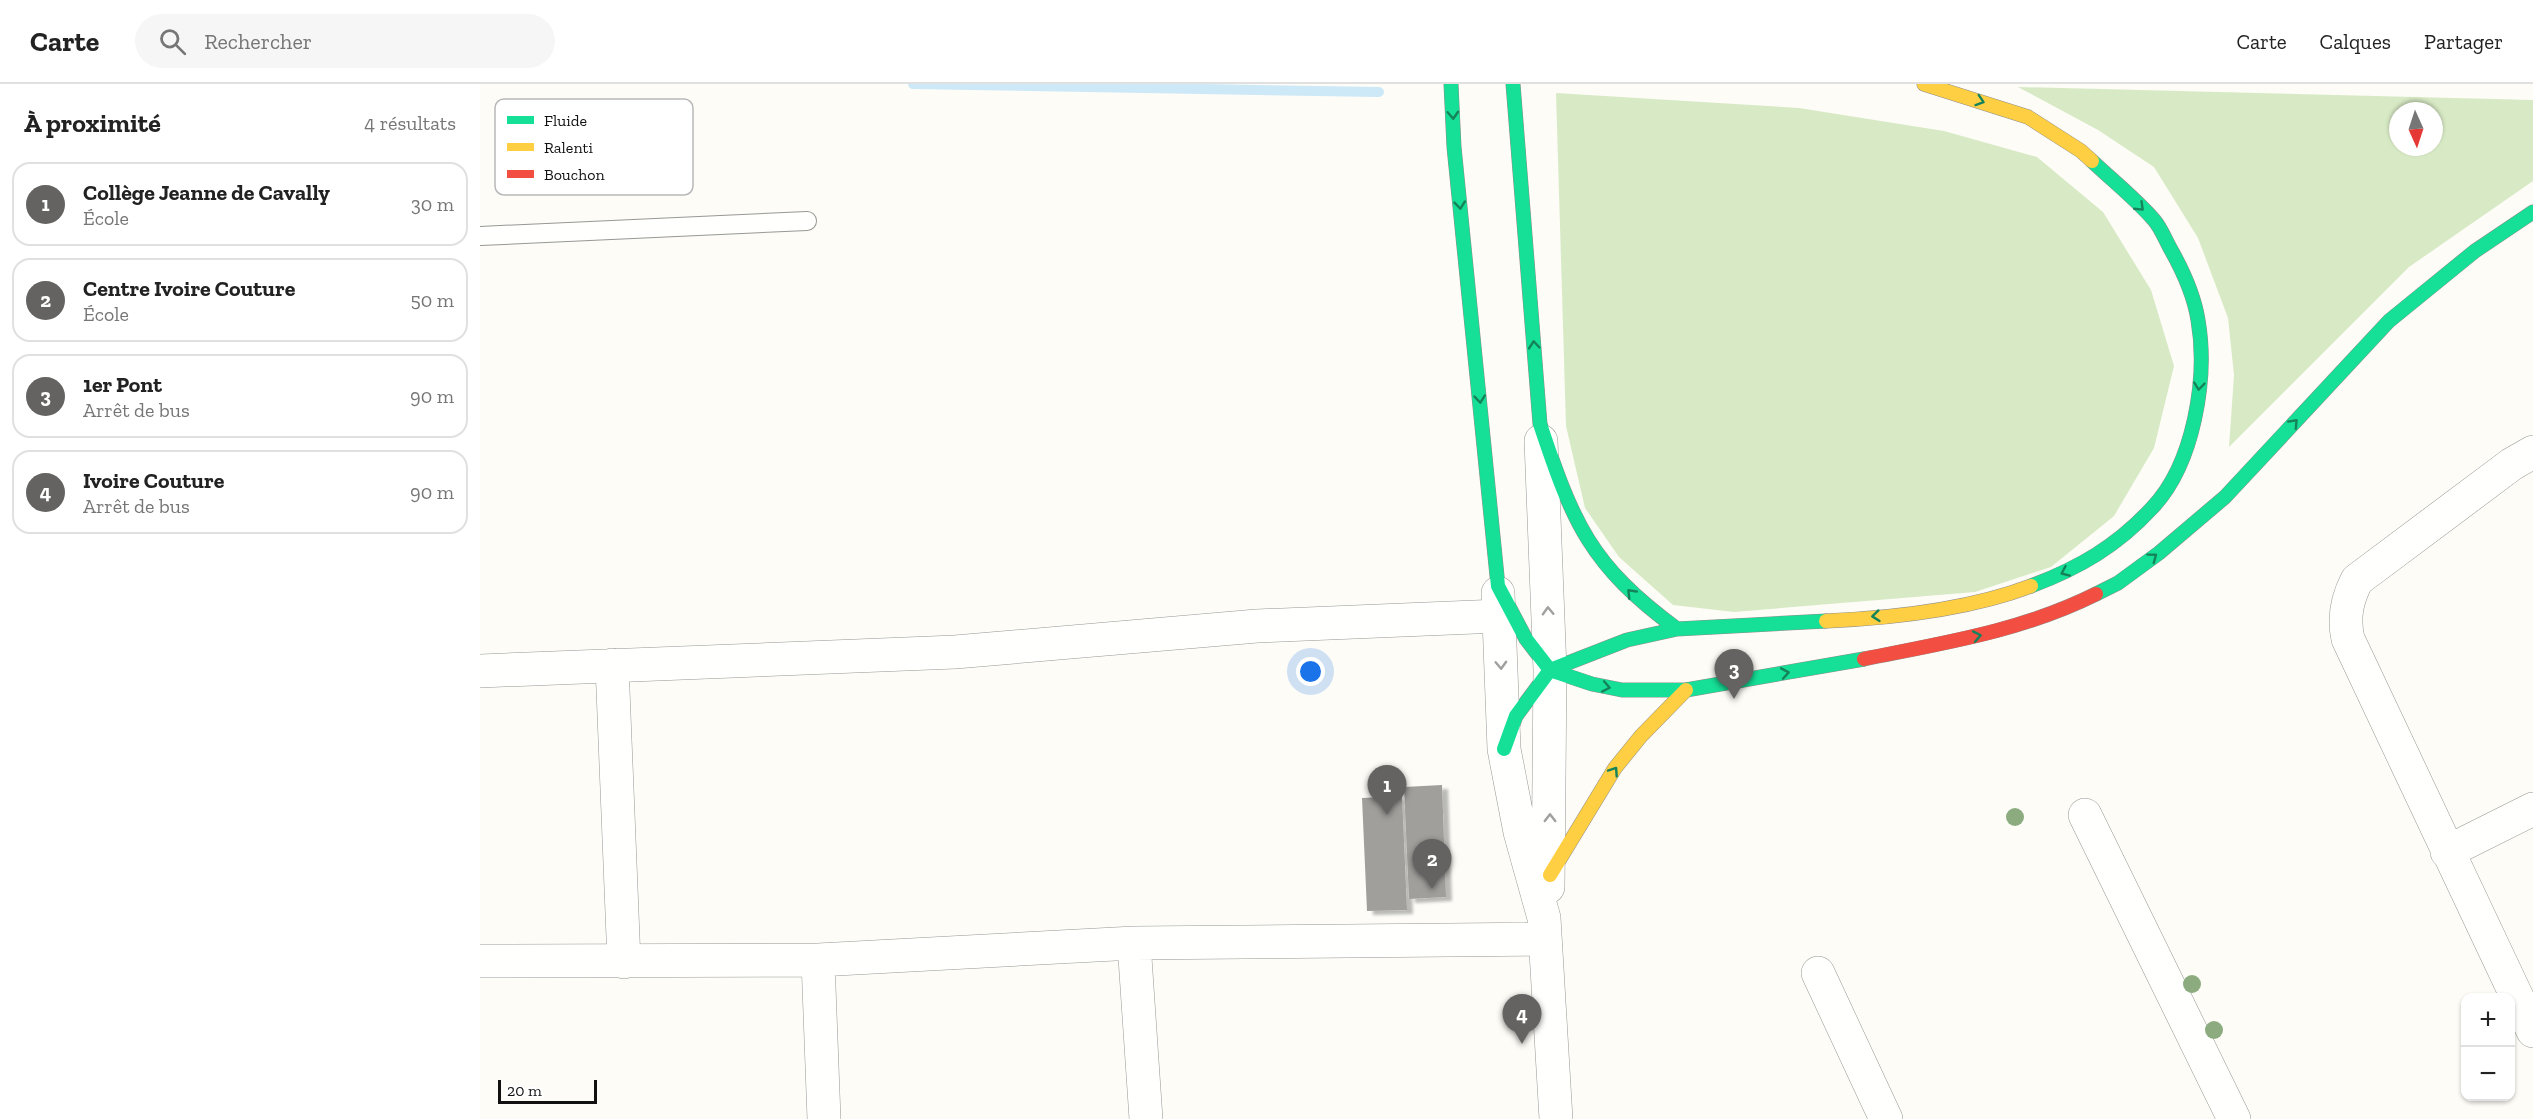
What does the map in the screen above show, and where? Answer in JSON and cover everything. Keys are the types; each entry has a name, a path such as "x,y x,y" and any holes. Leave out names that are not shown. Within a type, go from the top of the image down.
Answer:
{"main road":[{"path":"1451,84 1454,147 1499,601 1550,669 1592,684 1622,690 1686,690 1839,664 1995,633 2064,610 2118,583 2159,553 2224,497 2389,321 2475,251 2533,213"},
{"path":"1513,84 1540,424 1571,512 1604,565 1641,604 1677,629"},
{"path":"1504,749 1516,716 1550,669 1627,640 1677,629 1831,621 1943,609 2005,596 2069,572 2115,543 2154,507 2179,468 2196,420 2201,369 2198,320 2181,268 2155,221 2081,151 2028,117 1924,84"},
{"path":"1550,875 1616,768 1641,736 1686,690"}],"street":[{"path":"1540,424 1550,669 1550,875 1544,928 1556,1119"},
{"path":"2533,452 2512,464 2357,580 2350,593 2344,623 2348,639 2533,1031"},
{"path":"480,671 955,652 1257,626 1499,601 1504,749 1520,832 1544,928"},
{"path":"612,665 624,962"},
{"path":"2447,852 2533,809"},
{"path":"2085,815 2234,1119"},
{"path":"480,961 818,960 1134,943 1544,928"},
{"path":"1134,943 1146,1119"},
{"path":"818,960 824,1119"},
{"path":"1818,973 1886,1119"}],"lane":[{"path":"480,236 807,221"}],"green space":[{"path":"2018,87 2533,100 2533,181 2409,267 2229,447 2234,375 2228,318 2198,238 2154,167 2098,130"},
{"path":"1556,93 1799,108 1944,131 2037,157 2103,212 2151,290 2174,366 2154,448 2114,516 2051,567 1975,592 1734,612 1673,605 1619,557 1585,508 1566,426"}],"building":[{"path":"1442,785 1446,897 1409,899 1404,787"},
{"path":"1402,796 1407,910 1367,911 1362,798"}],"waterway":[{"path":"913,84 1379,92"}],"traffic: fast":[{"path":"1451,84 1454,147 1498,586"},
{"path":"1513,84 1540,424"},
{"path":"2031,586 2065,572 2111,545 2152,508 2166,490 2188,444 2199,393 2201,343 2198,320 2194,301 2183,273 2154,220 2092,161"},
{"path":"2096,594 2118,583 2159,553 2225,497 2389,321 2475,251 2533,212"},
{"path":"1540,424 1563,489 1588,540 1624,584 1647,606 1677,629"},
{"path":"1498,586 1526,639 1550,670 1592,684 1622,690 1686,690 1864,659"},
{"path":"1504,749 1516,716 1550,670 1627,640 1677,629 1826,621"}],"traffic: slow":[{"path":"1924,84 2028,117 2081,151 2092,161"},
{"path":"1826,621 1877,618 1956,607 2031,586"},
{"path":"1550,875 1615,768 1641,736 1686,690"}],"traffic: jam":[{"path":"1864,659 2011,627 2040,618 2096,594"}],"place":[{"name":"1er Pont","path":"1734,699"},
{"name":"Collège Jeanne de Cavally","path":"1387,815"},
{"name":"Centre Ivoire Couture","path":"1432,889"},
{"name":"Ivoire Couture","path":"1522,1044"}]}
